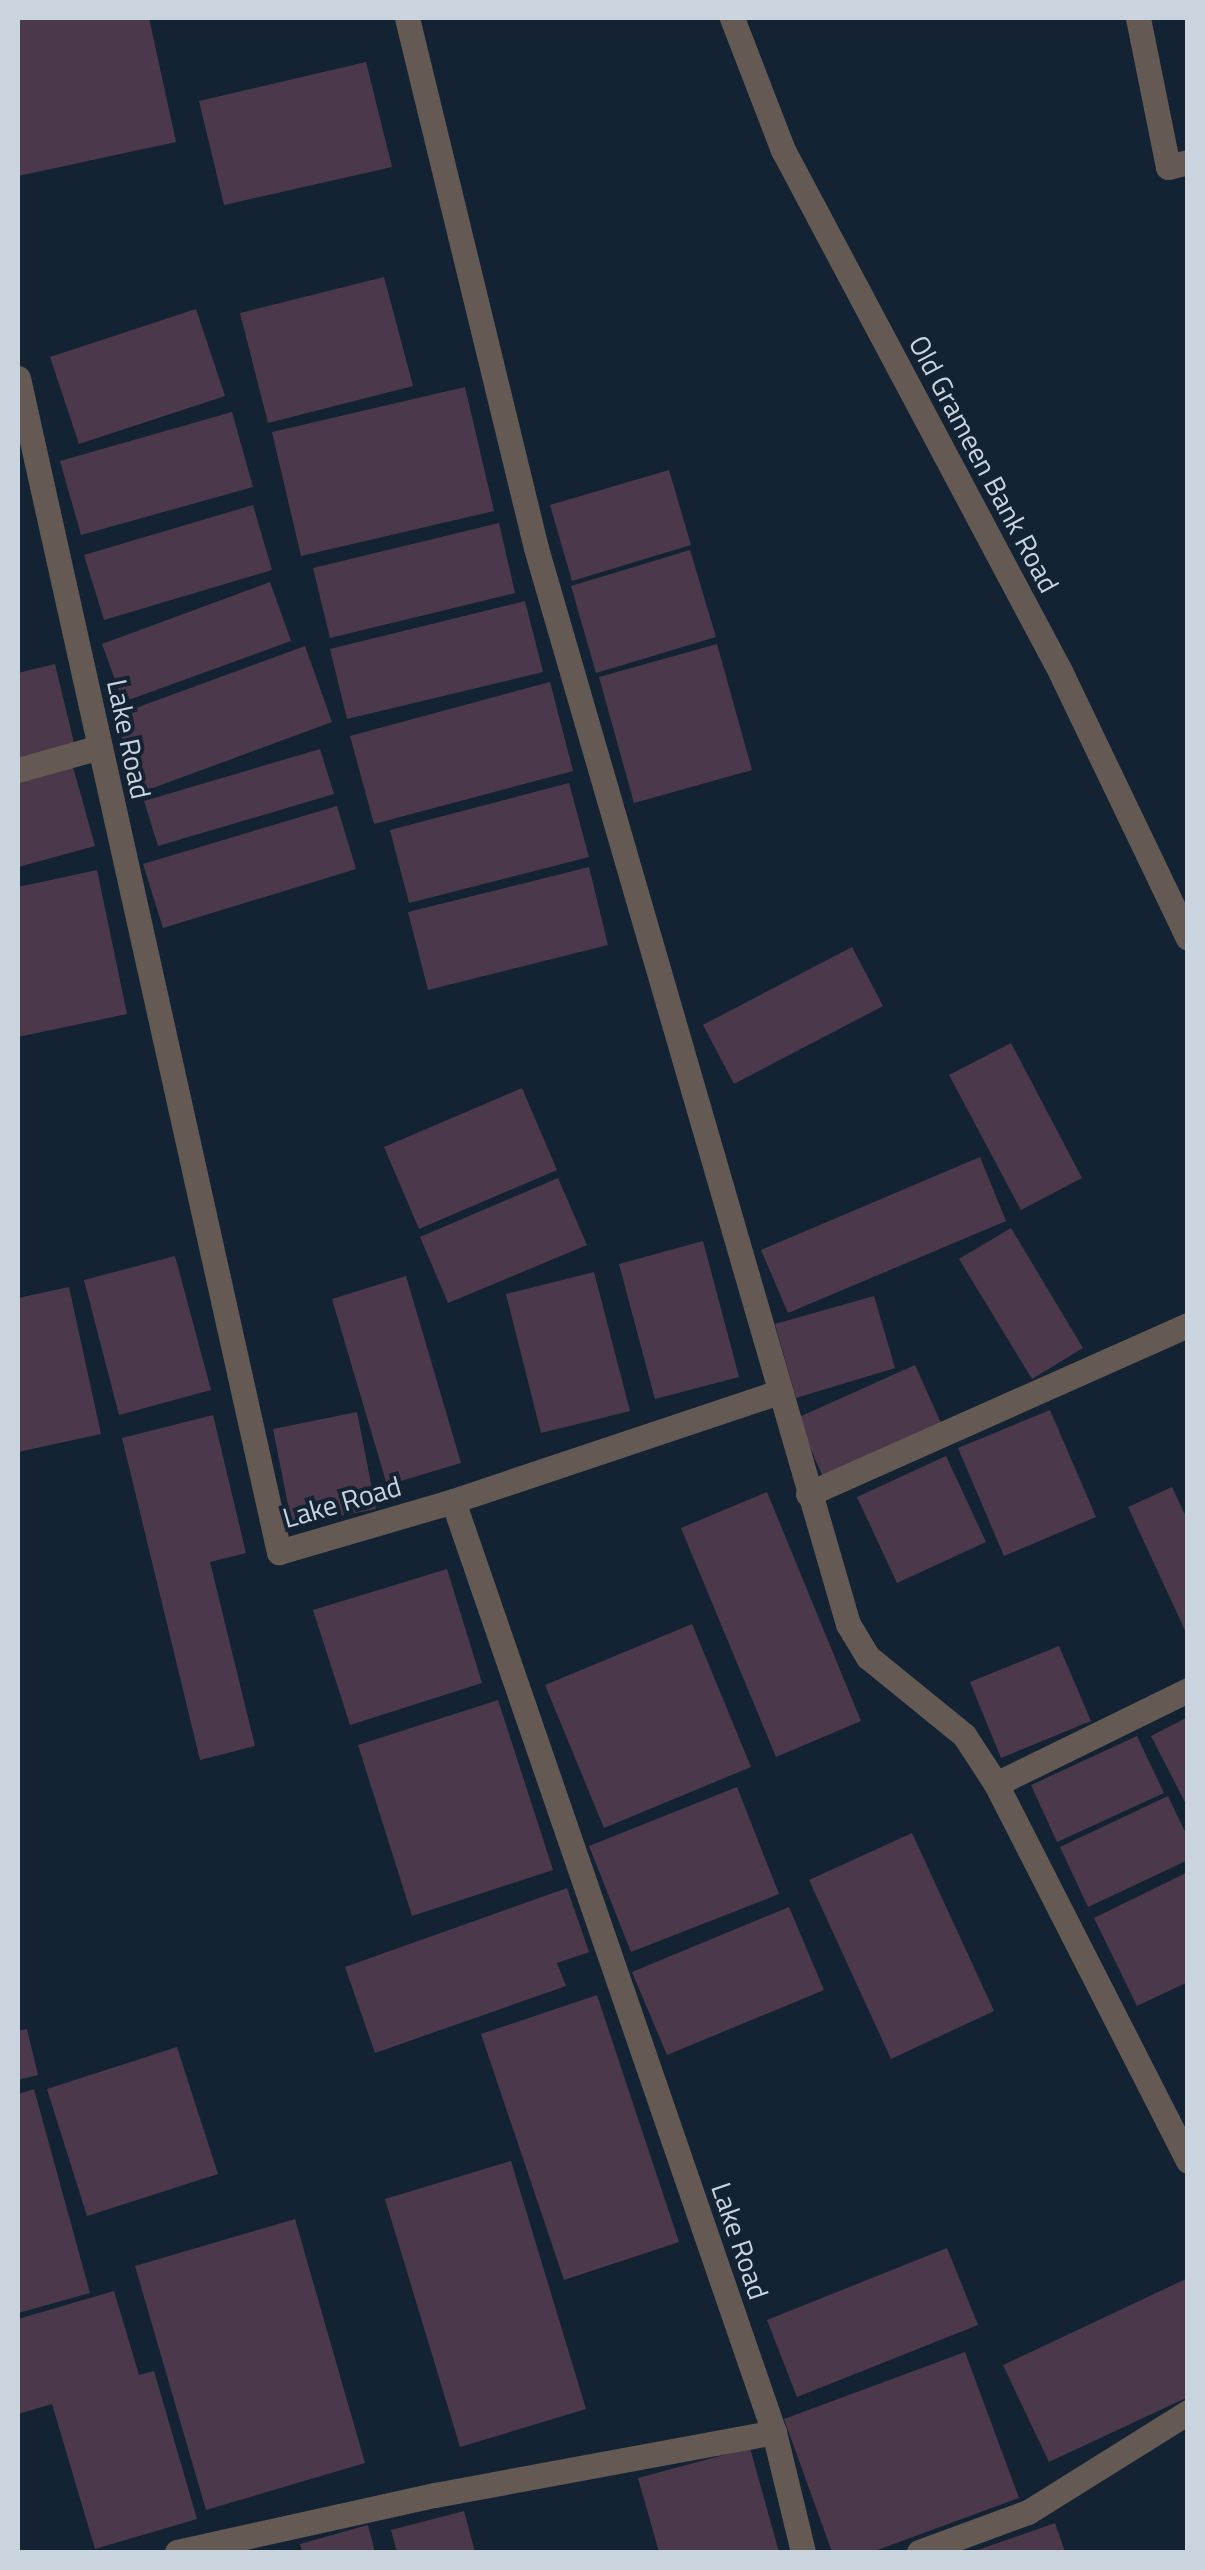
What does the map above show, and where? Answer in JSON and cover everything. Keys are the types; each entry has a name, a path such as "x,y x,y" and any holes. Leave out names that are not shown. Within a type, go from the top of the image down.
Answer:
{"street":[{"path":"406,18 536,548 776,1393 848,1624 868,1657 964,1735 996,1784 1188,2161"},
{"name":"Old Grameen Bank Road","path":"732,18 783,150 1060,671 1188,938"},
{"path":"1138,18 1168,167 1188,162"},
{"name":"Lake Road","path":"18,378 279,1552 453,1501 774,2432 803,2552"},
{"path":"18,770 100,747"},
{"path":"808,1494 1188,1325"},
{"path":"453,1501 776,1393"},
{"path":"996,1784 1188,1690"},
{"path":"919,2552 1028,2512 1188,2412"},
{"path":"177,2552 435,2495 774,2432"}],"building":[{"path":"18,18 149,18 176,142 18,176"},
{"path":"366,62 392,167 224,205 199,101"},
{"path":"384,277 413,386 268,423 240,313"},
{"path":"196,309 225,396 79,444 50,357"},
{"path":"465,387 494,511 301,556 272,432"},
{"path":"232,412 253,487 81,535 60,461"},
{"path":"669,470 691,545 572,581 550,505"},
{"path":"253,505 272,570 104,620 84,555"},
{"path":"499,523 515,593 330,638 313,568"},
{"path":"690,550 716,637 596,673 571,586"},
{"path":"270,582 291,641 123,702 102,644"},
{"path":"525,601 543,672 347,719 330,649"},
{"path":"717,644 752,770 634,803 599,677"},
{"path":"305,646 332,722 142,792 114,716"},
{"path":"55,664 75,747 18,761 18,673"},
{"path":"550,682 573,771 374,824 350,736"},
{"path":"320,749 334,794 158,846 144,801"},
{"path":"72,763 95,846 18,867 18,777"},
{"path":"569,783 589,857 409,903 390,830"},
{"path":"337,806 356,869 163,928 143,864"},
{"path":"589,867 608,945 428,990 408,912"},
{"path":"97,870 127,1014 18,1037 18,887"},
{"path":"852,947 883,1006 734,1084 703,1025"},
{"path":"1011,1043 1082,1178 1021,1210 949,1075"},
{"path":"522,1088 557,1170 419,1229 384,1147"},
{"path":"980,1157 1006,1221 788,1313 761,1250"},
{"path":"558,1178 587,1245 448,1303 420,1237"},
{"path":"1011,1228 1083,1348 1032,1379 959,1259"},
{"path":"703,1241 739,1377 655,1399 619,1264"},
{"path":"175,1256 211,1390 119,1415 84,1280"},
{"path":"594,1272 630,1411 541,1433 506,1294"},
{"path":"406,1276 461,1463 387,1485 332,1299"},
{"path":"69,1287 101,1434 18,1452 18,1298"},
{"path":"874,1296 895,1368 796,1398 775,1324"},
{"path":"915,1365 941,1423 823,1477 797,1418"},
{"path":"1050,1410 1096,1517 1004,1556 958,1448"},
{"path":"357,1412 376,1509 292,1525 273,1429"},
{"path":"213,1415 246,1553 210,1562 255,1746 200,1760 122,1438"},
{"path":"946,1456 986,1542 897,1583 857,1497"},
{"path":"1172,1487 1188,1521 1188,1637 1128,1507"},
{"path":"767,1492 861,1721 776,1757 681,1528"},
{"path":"447,1569 482,1683 350,1725 313,1610"},
{"path":"692,1624 751,1767 604,1828 545,1685"},
{"path":"1059,1646 1091,1721 1001,1758 970,1682"},
{"path":"498,1700 553,1870 412,1916 358,1745"},
{"path":"1188,1717 1188,1808 1151,1736"},
{"path":"1137,1736 1164,1793 1057,1842 1031,1785"},
{"path":"737,1787 779,1894 631,1952 589,1846"},
{"path":"1168,1796 1188,1838 1188,1860 1088,1907 1060,1847"},
{"path":"912,1833 994,2011 891,2059 809,1880"},
{"path":"1188,1872 1188,1982 1137,2006 1094,1918"},
{"path":"567,1888 589,1952 557,1963 566,1986 375,2053 345,1967"},
{"path":"789,1907 824,1990 667,2055 632,1972"},
{"path":"597,1995 679,2242 564,2280 481,2034"},
{"path":"27,2029 38,2075 18,2080 18,2031"},
{"path":"177,2047 218,2174 87,2216 47,2089"},
{"path":"34,2089 90,2293 18,2313 18,2094"},
{"path":"511,2161 586,2409 460,2447 385,2199"},
{"path":"295,2219 365,2463 206,2510 135,2266"},
{"path":"947,2248 978,2325 797,2397 767,2320"},
{"path":"1188,2278 1188,2397 1049,2462 1003,2365"},
{"path":"114,2291 139,2375 154,2371 197,2519 95,2549 52,2404 18,2414 18,2319"},
{"path":"965,2352 1019,2498 872,2552 832,2552 784,2419"},
{"path":"750,2448 779,2552 659,2552 638,2478"},
{"path":"464,2511 475,2552 397,2552 391,2530"},
{"path":"1055,2523 1065,2552 972,2552"},
{"path":"368,2525 375,2552 302,2552 300,2544"}]}
